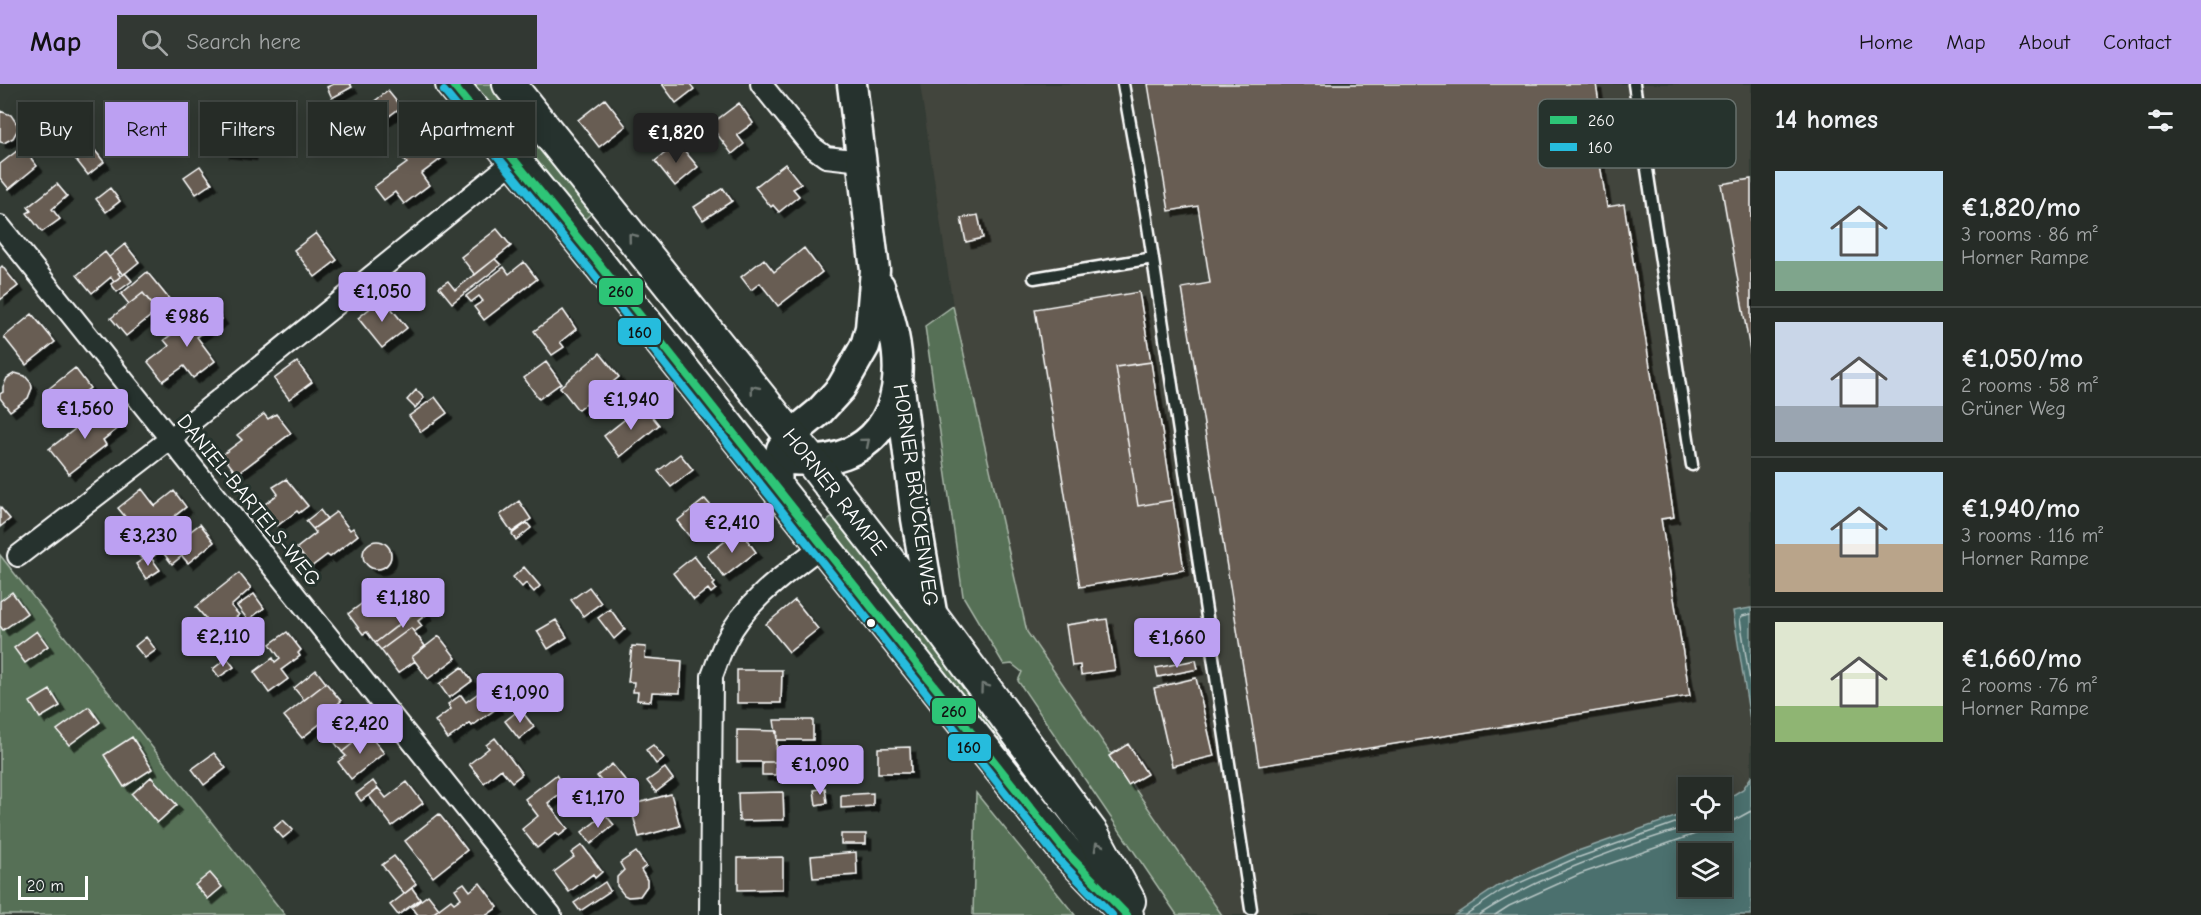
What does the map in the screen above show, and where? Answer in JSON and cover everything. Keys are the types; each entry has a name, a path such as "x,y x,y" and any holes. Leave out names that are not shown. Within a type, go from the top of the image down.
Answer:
{"main road":[{"name":"HORNER RAMPE","path":"452,84 600,265 1065,852 1127,915"},
{"name":"HORNER RAMPE","path":"509,84 784,446 812,462 933,618 1092,835 1137,915"}],"street":[{"path":"761,84 811,146 826,158 862,161"},
{"name":"HORNER BRÜCKENWEG","path":"852,84 875,270 894,335 916,519 933,618"},
{"path":"18,556 170,439 514,161"},
{"name":"DANIEL-BARTELS-WEG","path":"0,226 551,915"},
{"name":"HORNER BRÜCKENWEG","path":"784,446 841,388 858,360 870,328 875,270"},
{"name":"HORNER BRÜCKENWEG","path":"812,462 838,458 852,453 876,433 892,406 898,373"},
{"path":"737,439 784,446 778,490"},
{"path":"710,915 712,676 726,641 743,614 767,589 823,545"}],"lane":[{"path":"1123,84 1153,258 1251,909"},
{"path":"1634,84 1636,99"},
{"path":"1647,168 1692,465"},
{"path":"1034,278 1153,258"}],"shaded area":[{"path":"920,84 1751,84 1751,608 1733,612 1751,726 1751,777 1743,789 1732,796 1732,777 1678,777 1678,815 1498,886 1455,915 1222,915 1027,632 953,306"}],"green space":[{"path":"471,84 491,84 506,102 485,102"},
{"path":"535,138 594,211 585,219 568,205 529,156 535,156"},
{"path":"953,306 1027,632 1222,915 1177,915 1018,681 1022,672 1012,664 1004,665 963,596 925,326"},
{"path":"837,513 1039,784 1034,789 824,524"},
{"path":"0,555 15,574 285,915 0,915"},
{"path":"976,793 1075,915 973,915"}],"water":[{"path":"1751,608 1751,726 1733,611"},
{"path":"1751,777 1751,915 1455,915 1498,886 1572,853 1678,816 1678,831 1732,831 1732,796 1743,789"}],"building":[{"path":"334,84 350,84 352,87 332,98 327,87"},
{"path":"662,84 690,84 694,89 676,103"},
{"path":"1148,84 1596,84 1598,99 1538,99 1538,168 1601,168 1607,207 1624,204 1674,517 1661,519 1690,696 1259,766 1182,288 1210,283 1198,206 1169,211"},
{"path":"388,91 399,105 399,109 387,118 387,102 373,102"},
{"path":"605,99 626,126 599,147 578,120"},
{"path":"739,103 753,123 737,135 744,144 732,154 710,125"},
{"path":"0,111 11,115 18,129 13,138 4,143 0,142"},
{"path":"678,143 698,167 675,186 655,161"},
{"path":"93,148 104,162 88,175 74,157 93,156"},
{"path":"18,150 18,156 29,156 37,166 9,189 0,178 0,164"},
{"path":"401,156 440,156 442,158 421,174 429,185 404,204 395,192 384,200 374,187 407,163"},
{"path":"785,164 801,184 793,189 799,196 779,212 773,205 771,207 755,187"},
{"path":"200,166 212,183 196,194 184,177"},
{"path":"1751,179 1751,356 1721,184"},
{"path":"57,184 67,196 52,209 60,219 42,232 27,213 31,211 28,207"},
{"path":"110,188 120,201 106,212 96,199"},
{"path":"723,188 732,201 703,220 694,207"},
{"path":"978,215 983,238 966,242 961,218"},
{"path":"497,229 511,246 475,275 461,257"},
{"path":"316,233 337,260 315,277 294,250"},
{"path":"125,244 139,262 123,275 109,257"},
{"path":"804,248 822,272 778,306 760,283 751,290 741,277 764,259 774,272"},
{"path":"105,252 120,271 118,273 121,277 114,281 111,277 92,293 77,275"},
{"path":"495,259 501,265 452,303 439,287 448,281 455,290"},
{"path":"524,262 537,279 484,320 474,307 483,301 479,296 471,302 466,296 504,267 509,274"},
{"path":"2,266 18,286 0,300 0,268"},
{"path":"147,272 174,305 161,315 143,293 129,304 121,294"},
{"path":"125,273 132,281 117,292 111,284"},
{"path":"1139,292 1151,362 1116,367 1138,506 1173,500 1184,570 1080,587 1035,309"},
{"path":"143,293 157,311 126,336 111,318"},
{"path":"383,298 407,328 382,348 358,318"},
{"path":"212,305 222,319 197,337 215,361 193,378 184,366 163,381 148,362 169,346 164,340"},
{"path":"563,310 576,329 560,342 564,347 552,355 534,331"},
{"path":"32,314 55,342 26,365 4,337"},
{"path":"600,353 619,377 578,410 560,387"},
{"path":"297,362 312,382 289,399 274,379"},
{"path":"546,362 561,383 539,399 524,378"},
{"path":"1151,362 1173,500 1138,506 1116,367"},
{"path":"75,368 90,388 63,409 47,390"},
{"path":"15,373 25,376 32,388 28,398 10,411 0,398 0,394 3,392 7,378"},
{"path":"416,390 424,398 415,408 407,400"},
{"path":"435,397 447,413 421,432 409,416"},
{"path":"643,405 659,425 620,457 604,436"},
{"path":"105,406 121,426 103,440 106,445 69,474 49,449"},
{"path":"264,414 268,419 276,414 291,433 237,474 222,455 242,440 237,435"},
{"path":"680,454 693,470 671,487 658,471"},
{"path":"286,479 308,506 277,526 261,507 278,494 273,487"},
{"path":"142,489 155,506 174,491 186,507 166,523 173,533 158,544 138,519 131,524 118,508"},
{"path":"705,499 717,513 689,536 677,521"},
{"path":"519,501 531,519 512,532 500,515"},
{"path":"0,507 10,519 0,527"},
{"path":"320,510 327,519 313,529 306,521"},
{"path":"336,512 350,530 353,528 358,535 330,557 327,555 311,567 297,548 316,533 313,529"},
{"path":"527,523 531,528 516,540 512,534"},
{"path":"200,524 214,542 188,563 182,556 172,564 161,550 154,556 150,551 173,533 179,540"},
{"path":"146,530 158,544 141,558 129,543"},
{"path":"740,530 756,552 724,577 707,555"},
{"path":"377,541 387,545 391,555 387,565 377,569 367,565 363,555 367,545"},
{"path":"149,555 160,570 146,579 136,564"},
{"path":"694,556 715,583 713,585 716,589 711,593 708,589 694,600 673,573"},
{"path":"524,567 540,586 534,592 526,583 522,587 513,577"},
{"path":"239,573 251,588 231,606 239,615 217,632 196,607"},
{"path":"589,587 601,603 583,616 571,600"},
{"path":"397,591 410,609 403,614 390,596"},
{"path":"12,592 27,613 3,630 0,626 0,601"},
{"path":"254,594 264,608 248,620 237,606"},
{"path":"385,598 403,621 375,643 367,632 363,634 348,614 364,602 372,613 378,609 375,606"},
{"path":"795,600 818,629 789,652 766,624"},
{"path":"422,607 427,614 418,621 422,626 414,632 411,628 381,650 375,643"},
{"path":"610,609 625,629 614,639 598,618"},
{"path":"1107,619 1115,670 1081,675 1080,665 1072,666 1066,625"},
{"path":"556,620 567,637 548,649 537,631"},
{"path":"411,628 425,646 412,657 415,661 398,673 381,650"},
{"path":"37,631 48,646 25,663 14,648"},
{"path":"287,632 301,650 298,653 300,656 281,670 288,679 269,693 254,672 273,658 275,662 280,658 270,644"},
{"path":"439,636 456,658 428,679 412,657"},
{"path":"146,637 156,650 145,658 135,646"},
{"path":"632,646 646,647 645,658 682,661 680,693 652,692 651,701 637,700 638,692 633,692 634,682 628,682"},
{"path":"227,658 234,667 219,677 213,669"},
{"path":"1196,660 1198,669 1158,677 1156,668"},
{"path":"462,667 472,681 449,698 439,684"},
{"path":"316,670 326,683 304,700 294,688"},
{"path":"737,670 782,670 781,703 737,703"},
{"path":"1196,678 1214,756 1172,766 1154,688"},
{"path":"326,683 341,701 338,704 341,707 328,717 332,722 325,728 321,723 302,738 284,716"},
{"path":"484,689 497,708 472,726 470,723 448,739 435,721 451,709 448,704 461,695 466,702"},
{"path":"50,690 60,706 40,718 30,702"},
{"path":"89,707 100,722 69,745 57,730"},
{"path":"520,709 534,727 519,739 505,721"},
{"path":"357,719 367,732 342,752 332,739"},
{"path":"774,720 813,720 813,740 777,740"},
{"path":"737,730 777,731 776,762 737,762"},
{"path":"367,732 384,753 351,779 338,762 346,756 342,752"},
{"path":"132,737 152,769 124,787 104,755"},
{"path":"495,738 522,774 512,782 501,769 484,783 469,764 489,748 486,745"},
{"path":"1128,744 1147,774 1128,785 1109,756"},
{"path":"653,745 664,758 656,764 646,750"},
{"path":"910,747 911,773 878,773 878,748"},
{"path":"214,753 226,768 204,785 192,769"},
{"path":"762,762 776,762 776,775 762,775"},
{"path":"612,764 630,786 615,798 597,776"},
{"path":"665,768 673,779 656,792 647,781"},
{"path":"556,775 566,789 548,803 568,829 559,836 556,833 537,848 522,829 538,816 525,799"},
{"path":"151,777 177,805 157,823 132,794"},
{"path":"373,781 378,788 361,801 356,794"},
{"path":"407,782 423,803 392,826 369,796 378,788 386,798"},
{"path":"825,788 827,803 816,805 814,790"},
{"path":"783,792 784,820 739,821 738,793"},
{"path":"873,793 873,806 841,808 841,795"},
{"path":"671,794 680,826 639,837 630,805"},
{"path":"439,814 467,850 433,877 405,841"},
{"path":"605,814 614,825 591,844 582,832"},
{"path":"283,820 293,830 283,838 274,828"},
{"path":"841,834 866,834 866,844 841,844"},
{"path":"582,845 602,872 595,878 593,874 569,892 554,872 574,857 571,853"},
{"path":"636,852 646,866 641,870 647,880 647,886 640,896 628,897 617,886 617,877 624,870 620,863"},
{"path":"856,852 857,875 813,878 811,856"},
{"path":"394,856 416,884 404,894 382,865"},
{"path":"783,857 783,889 738,890 738,858"},
{"path":"210,873 222,887 208,899 195,885"},
{"path":"605,882 610,891 580,911 574,903"},
{"path":"464,883 470,891 480,883 498,907 487,915 431,915 451,900 454,903 461,898 455,889"},
{"path":"412,888 420,899 398,915 390,905"},
{"path":"428,895 439,909 431,915 418,915 412,907"}],"transit line":[{"name":"260","path":"452,84 600,265 1066,852 1127,915"},
{"name":"160","path":"444,91 592,272 1058,859 1112,915"}]}
